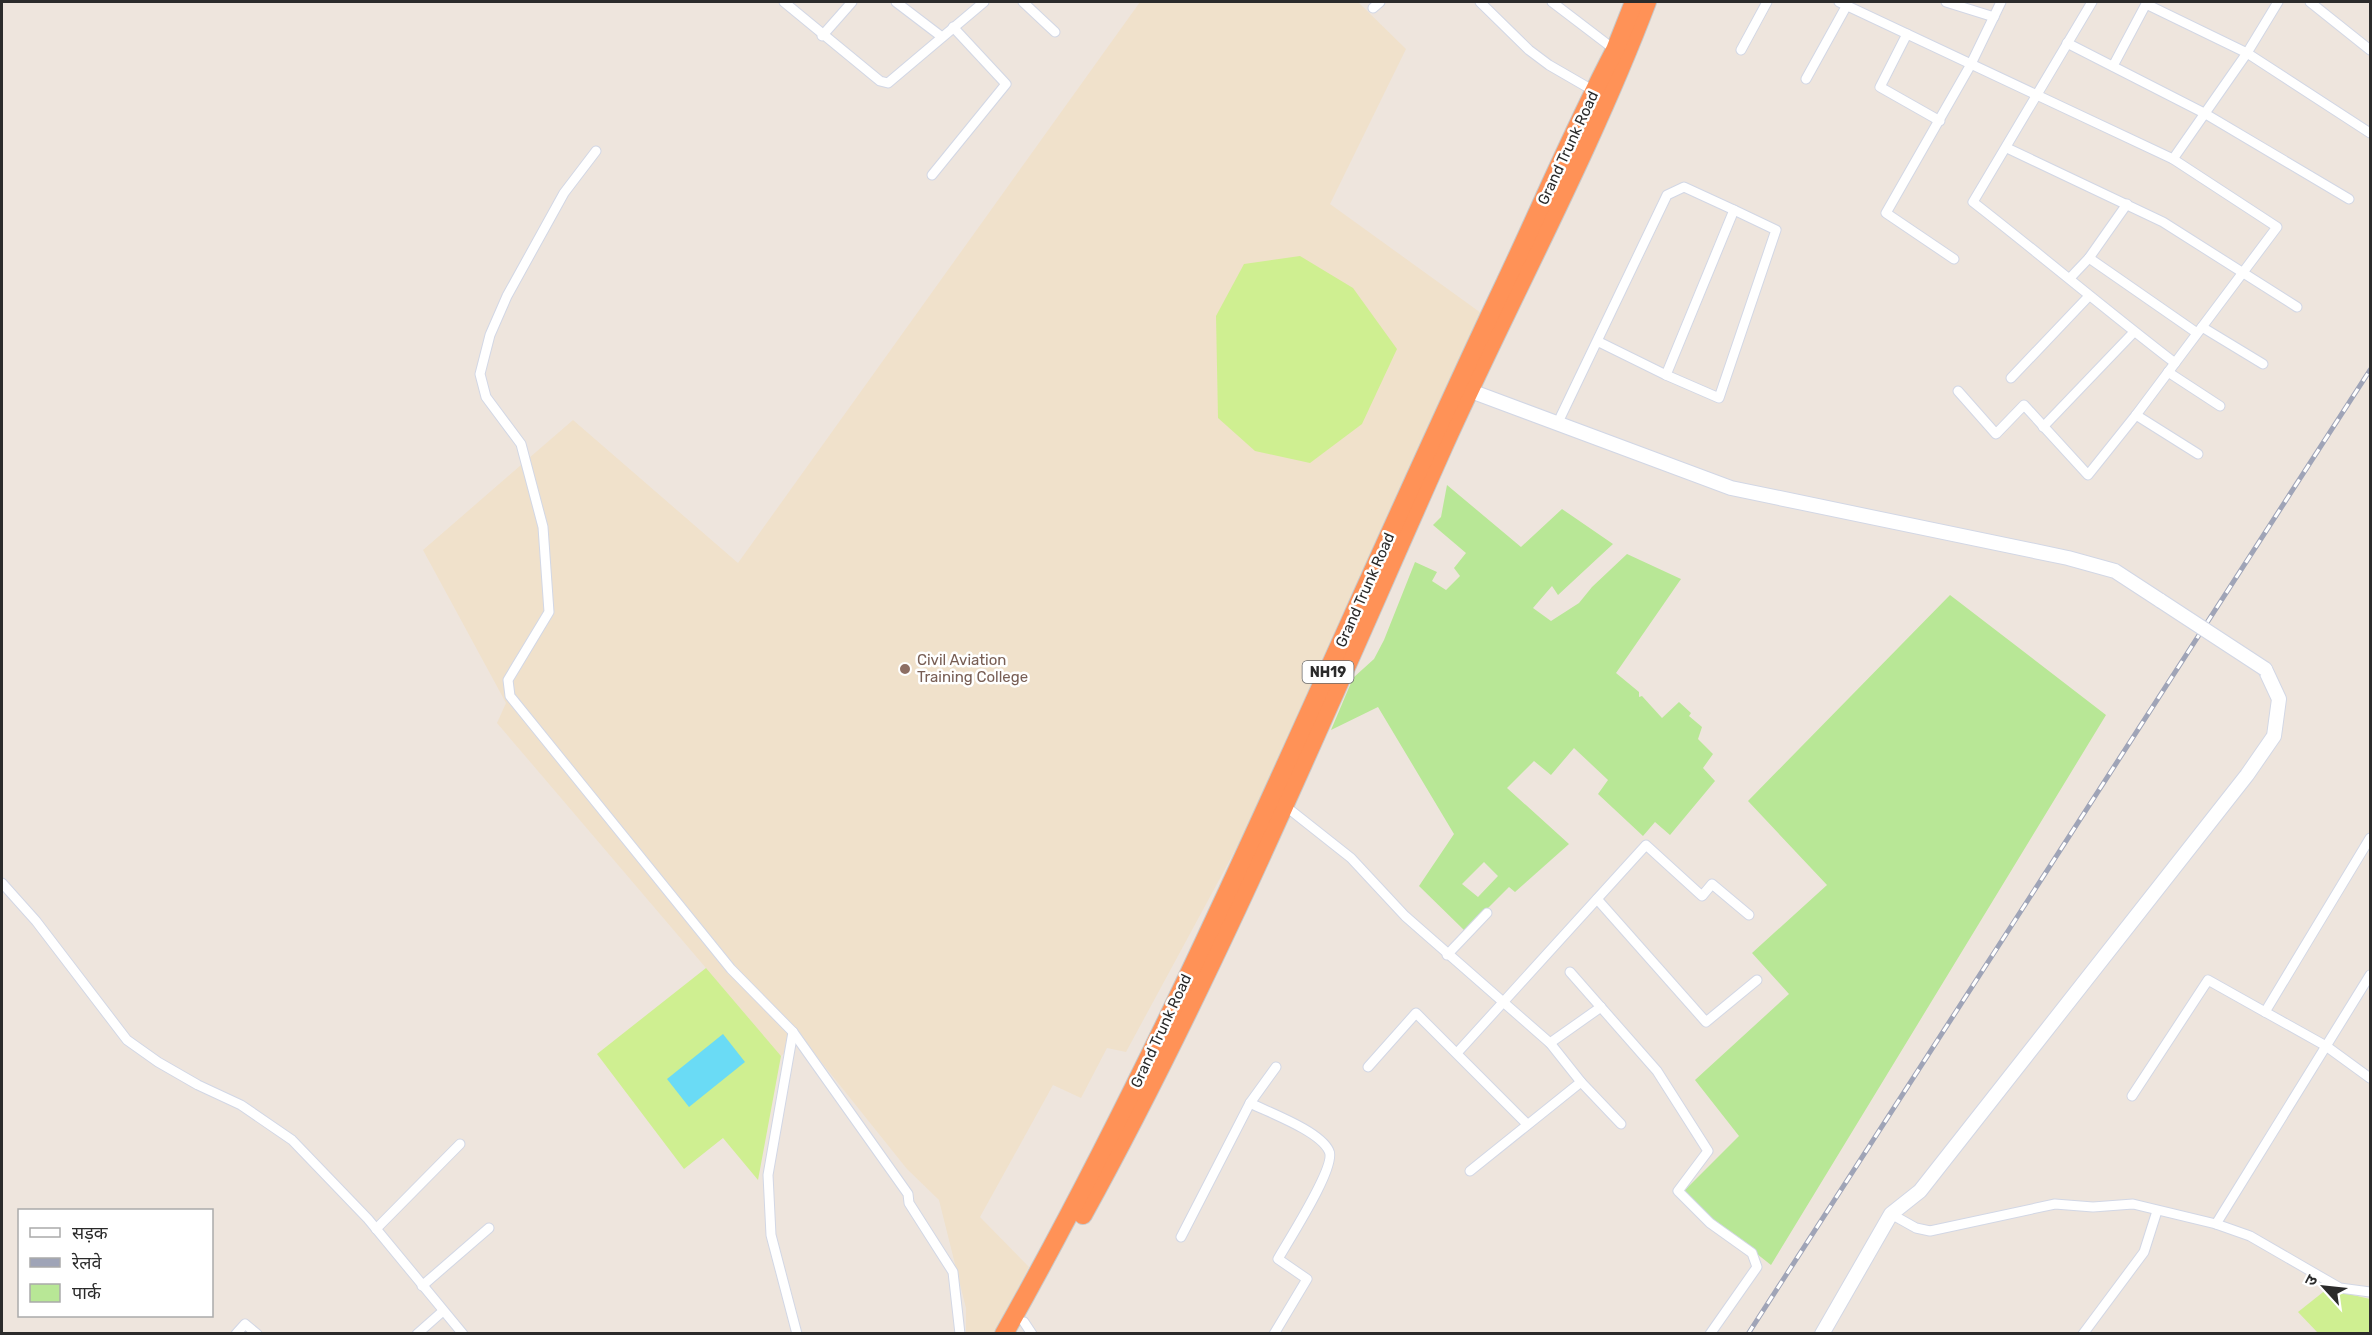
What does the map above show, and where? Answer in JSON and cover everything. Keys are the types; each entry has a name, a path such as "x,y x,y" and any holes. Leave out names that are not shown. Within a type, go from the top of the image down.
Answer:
{"highway":[{"name":"Grand Trunk Road","path":"1025,1330 1123,1142 1284,805 1463,388 1594,91 1615,50 1634,2"},
{"name":"Grand Trunk Road","path":"1004,1334 1080,1195 1157,1042 1354,615 1463,388 1558,208 1609,97 1647,2"}],"main road":[{"path":"1463,388 1731,488 2068,558 2115,571 2265,669 2279,699 2274,736 2247,775 1920,1191 1891,1214 1822,1334"}],"street":[{"path":"784,2 822,36 879,81 888,83 984,2"},
{"path":"822,36 852,2"},
{"path":"896,2 942,37"},
{"path":"1023,2 1055,32"},
{"path":"1480,2 1529,50 1549,65 1594,91"},
{"path":"1552,2 1615,50"},
{"path":"1741,50 1767,2"},
{"path":"1946,2 1994,17"},
{"path":"1954,259 1886,213 1970,66 2001,2"},
{"path":"2092,2 1973,202 2071,277 2089,296 2175,363"},
{"path":"2173,159 2247,53 2278,2"},
{"path":"2310,2 2370,50"},
{"path":"1806,79 1843,3 1970,66 2173,159 2277,227 2136,415 2088,475 2024,405 1996,434 1958,391"},
{"path":"2113,66 2146,4 2247,53 2370,133"},
{"path":"932,175 1006,84 953,27"},
{"path":"1907,34 1880,87 1940,121"},
{"path":"2067,43 2204,113 2349,199"},
{"path":"2007,148 2163,222 2297,307"},
{"path":"596,151 564,193 507,296 490,335 480,374 486,397 521,444 543,527 549,612 508,680 510,696 731,969 793,1032 908,1194 909,1203 953,1272 960,1334"},
{"path":"1558,423 1597,340 1667,195 1684,187 1776,230 1719,398 1666,375 1597,340"},
{"path":"2071,277 2089,258 2127,204"},
{"path":"1666,375 1734,210"},
{"path":"2089,258 2200,330 2264,364"},
{"path":"2011,378 2089,296"},
{"path":"2043,427 2134,332"},
{"path":"2168,372 2220,406"},
{"path":"2136,415 2198,454"},
{"path":"1284,805 1351,858 1405,916 1550,1044 1581,1082 1621,1124"},
{"path":"2265,1012 2370,838"},
{"path":"1457,1053 1646,845 1702,896 1712,884 1749,915"},
{"path":"2,884 36,921 127,1040 178,1074 241,1105 292,1140 376,1229 463,1334"},
{"path":"1597,899 1706,1022 1757,980"},
{"path":"1447,955 1487,913"},
{"path":"1570,972 1657,1071 1708,1152 1678,1191 1710,1223 1752,1253 1757,1267 1710,1334"},
{"path":"2216,1224 2370,975"},
{"path":"2132,1096 2208,980 2326,1046 2370,1078"},
{"path":"1550,1044 1601,1007"},
{"path":"1368,1067 1416,1013 1527,1124"},
{"path":"793,1032 768,1175 771,1235 797,1334"},
{"path":"1181,1237 1250,1103 1276,1067"},
{"path":"1470,1171 1581,1082"},
{"path":"1250,1103 1317,1137 1330,1151 1330,1162 1324,1177 1278,1259 1307,1279 1274,1334"},
{"path":"376,1229 460,1144"},
{"path":"1891,1214 1916,1228 1930,1231 2055,1204 2093,1207 2133,1204 2216,1224 2275,1249 2340,1288 2370,1292"},
{"path":"2083,1334 2144,1252 2157,1211"},
{"path":"422,1286 489,1228"},
{"path":"417,1334 443,1311"},
{"path":"236,1334 245,1324 257,1334"}],"shaded area":[{"name":"Civil Aviation Training College","path":"1140,2 1358,2 1406,49 1330,204 1481,313 1251,821 1126,1052 1107,1048 1081,1098 1053,1085 980,1217 1029,1267 995,1333 966,1333 966,1308 939,1200 907,1169 802,1038 781,1056 497,723 506,703 423,550 573,420 738,563"}],"green space":[{"path":"1300,256 1353,288 1397,349 1362,424 1310,463 1255,451 1218,418 1216,316 1244,264"},
{"path":"1447,485 1521,547 1562,509 1613,544 1558,595 1552,586 1533,608 1551,621 1579,603 1592,587 1627,554 1681,579 1616,673 1639,692 1639,697 1642,696 1662,718 1679,702 1691,713 1689,716 1702,727 1698,739 1713,754 1703,768 1715,781 1670,835 1655,822 1643,836 1598,794 1608,780 1574,748 1551,775 1534,761 1507,788 1569,844 1515,892 1509,887 1465,931 1419,886 1454,834 1378,707 1331,730 1353,678 1374,659 1384,640 1415,562 1437,572 1432,581 1446,590 1460,576 1454,568 1466,553 1433,525 1441,517","holes":["1484,862 1498,876 1478,897 1462,884"]},
{"path":"1950,595 2106,715 1771,1265 1681,1194 1739,1136 1695,1080 1789,994 1752,953 1827,885 1748,801"},
{"path":"706,968 781,1056 758,1180 723,1138 684,1169 597,1054"},
{"path":"2327,1289 2370,1299 2370,1333 2318,1333 2298,1312"}],"water":[{"path":"723,1034 745,1062 689,1107 667,1079"}],"railway":[{"path":"1748,1334 2370,370"}],"place":[{"name":"Civil Aviation Training College","path":"905,669"}]}
